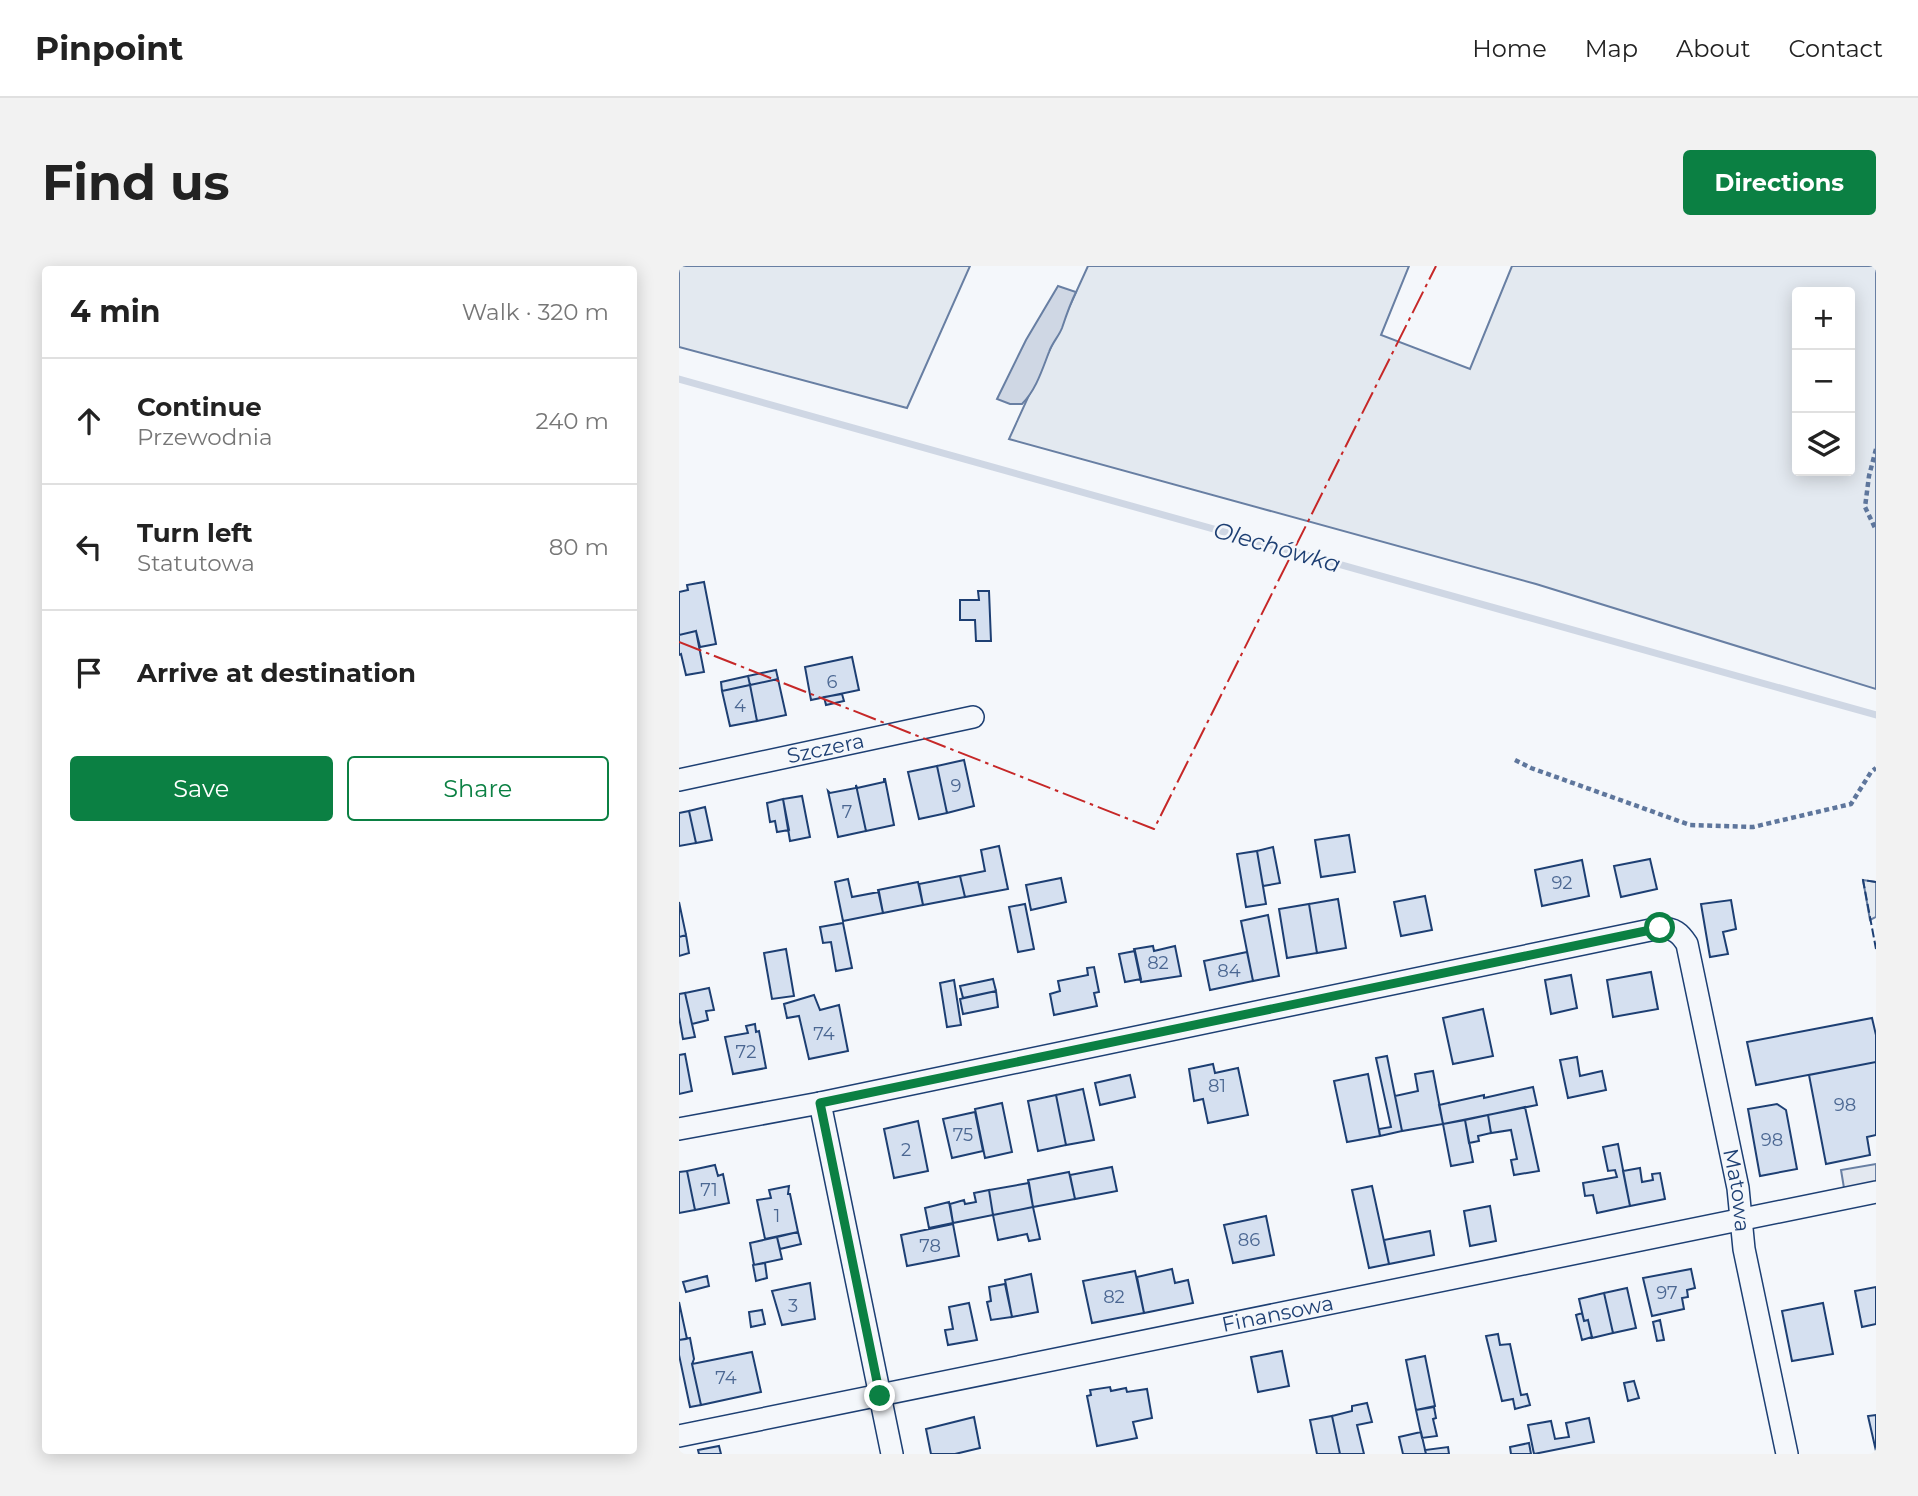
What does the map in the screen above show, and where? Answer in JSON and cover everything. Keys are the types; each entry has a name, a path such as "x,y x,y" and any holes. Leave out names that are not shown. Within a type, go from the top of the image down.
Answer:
{"street":[{"name":"Szczera","path":"679,780 973,717"},
{"name":"Matowa","path":"820,1103 1669,928 1676,931 1687,944 1738,1188 1744,1248 1787,1454"},
{"path":"679,1129 820,1103 892,1454"},
{"name":"Finansowa","path":"679,1436 1876,1192"}],"path":[{"path":"1876,449 1865,508 1876,530"},
{"path":"1515,760 1556,778 1690,825 1753,827 1851,804 1876,768"}],"shaded area":[{"path":"679,266 970,266 907,408 679,347"},
{"path":"1088,266 1409,266 1381,335 1470,369 1512,266 1876,266 1876,689 1536,584 1009,439"},
{"path":"1058,286 1076,292 1035,386 1022,404 1010,404 997,399 1026,340"},
{"path":"1863,880 1876,882 1876,917 1870,920"},
{"path":"1876,1164 1876,1182 1844,1188 1841,1170"}],"building":[{"path":"704,582 716,644 700,647 696,631 679,635 679,592 688,590 687,585"},
{"path":"978,591 989,591 991,641 976,641 975,620 960,620 960,600 979,600"},
{"path":"696,631 704,672 686,675 681,654 679,655 679,635"},
{"path":"852,657 859,690 811,700 805,667"},
{"path":"776,670 778,679 750,685 748,676"},
{"path":"748,676 750,685 722,691 721,682"},
{"path":"778,679 786,715 757,721 750,685"},
{"path":"750,685 757,721 730,726 722,691"},
{"path":"842,694 844,701 826,705 824,697"},
{"path":"964,760 974,806 947,813 937,766"},
{"path":"937,766 947,813 919,819 908,772"},
{"path":"884,779 894,825 866,831 856,785 857,788 884,782"},
{"path":"856,785 866,831 838,837 828,791 830,793 856,788"},
{"path":"802,796 810,837 790,841 783,799"},
{"path":"783,799 789,830 777,832 775,821 770,822 767,803"},
{"path":"705,807 712,840 696,843 689,811"},
{"path":"689,811 696,843 679,846 679,813"},
{"path":"1349,835 1355,872 1321,877 1315,840"},
{"path":"999,846 1008,889 965,897 960,876 985,871 981,850"},
{"path":"1273,847 1280,883 1263,886 1257,851"},
{"path":"1257,851 1266,904 1246,907 1237,854"},
{"path":"1650,859 1657,889 1621,897 1614,866"},
{"path":"1582,860 1589,896 1542,906 1535,870"},
{"path":"960,876 965,897 923,905 919,884"},
{"path":"1061,878 1066,902 1031,910 1026,885"},
{"path":"848,879 852,897 879,892 883,913 843,921 835,882"},
{"path":"918,882 923,905 883,913 878,890"},
{"path":"1425,896 1432,930 1401,936 1394,902"},
{"path":"1338,899 1346,948 1317,953 1309,904"},
{"path":"1731,900 1736,929 1723,932 1728,954 1710,957 1701,904"},
{"path":"679,902 686,935 679,937"},
{"path":"1025,904 1034,949 1018,952 1009,907"},
{"path":"1309,904 1317,953 1287,958 1279,909"},
{"path":"1268,915 1279,976 1253,981 1241,921"},
{"path":"843,923 852,968 836,971 831,942 823,943 820,927"},
{"path":"686,935 689,953 679,956 679,937"},
{"path":"1153,946 1154,951 1175,946 1181,976 1141,982 1134,949"},
{"path":"786,949 794,996 772,999 764,953"},
{"path":"1135,951 1141,979 1125,982 1119,954"},
{"path":"1247,952 1253,981 1210,990 1204,961"},
{"path":"1094,967 1099,992 1094,993 1097,1006 1054,1015 1050,994 1060,991 1058,981 1088,975 1087,968"},
{"path":"1651,972 1658,1009 1613,1017 1607,980"},
{"path":"1571,975 1577,1008 1551,1014 1545,980"},
{"path":"993,979 996,991 963,998 960,986"},
{"path":"954,980 961,1025 947,1027 940,983"},
{"path":"709,988 714,1010 706,1011 708,1020 692,1024 685,993"},
{"path":"996,991 998,1007 963,1014 960,999"},
{"path":"685,993 695,1037 683,1039 679,994"},
{"path":"814,995 820,1010 839,1005 848,1051 809,1059 799,1016 787,1018 784,1004"},
{"path":"1483,1009 1493,1056 1453,1064 1443,1018"},
{"path":"1872,1018 1876,1035 1876,1062 1756,1085 1747,1042"},
{"path":"755,1024 756,1032 759,1031 766,1068 733,1074 725,1037 748,1033 746,1026"},
{"path":"685,1054 692,1091 679,1094 679,1055"},
{"path":"1387,1056 1402,1131 1380,1136 1379,1129 1391,1127 1376,1058"},
{"path":"1577,1057 1580,1076 1602,1071 1606,1090 1568,1098 1560,1060"},
{"path":"1876,1062 1876,1135 1867,1137 1870,1155 1826,1164 1809,1075"},
{"path":"1213,1064 1215,1073 1238,1068 1248,1115 1208,1123 1203,1099 1194,1101 1189,1069"},
{"path":"1433,1071 1443,1124 1402,1131 1395,1096 1418,1091 1415,1074"},
{"path":"1368,1074 1380,1136 1347,1142 1334,1081"},
{"path":"1130,1075 1135,1097 1100,1105 1095,1083"},
{"path":"1533,1087 1537,1105 1443,1124 1439,1105"},
{"path":"1083,1089 1094,1140 1066,1145 1056,1095"},
{"path":"1056,1095 1066,1145 1038,1151 1028,1101"},
{"path":"1002,1103 1012,1152 985,1158 975,1109"},
{"path":"1777,1104 1786,1110 1797,1169 1760,1176 1748,1109"},
{"path":"1525,1107 1539,1171 1514,1175 1511,1160 1517,1159 1511,1130 1491,1133 1488,1115"},
{"path":"975,1112 983,1151 952,1158 943,1119"},
{"path":"1488,1115 1491,1133 1478,1136 1479,1141 1469,1143 1465,1120"},
{"path":"1465,1120 1473,1162 1451,1166 1443,1124"},
{"path":"918,1121 928,1171 894,1178 884,1129"},
{"path":"1618,1144 1630,1206 1597,1213 1593,1195 1585,1196 1583,1183 1617,1177 1615,1170 1608,1171 1603,1147"},
{"path":"715,1165 718,1176 723,1174 729,1203 695,1210 687,1171"},
{"path":"1112,1167 1117,1191 1075,1199 1070,1175"},
{"path":"1640,1168 1642,1182 1653,1180 1652,1174 1660,1173 1665,1199 1630,1206 1623,1171"},
{"path":"687,1171 695,1210 679,1213 679,1172"},
{"path":"1069,1172 1075,1199 1033,1207 1028,1180"},
{"path":"1029,1183 1033,1207 993,1215 989,1190"},
{"path":"789,1186 788,1194 798,1232 765,1239 757,1200 771,1198 769,1190"},
{"path":"1372,1186 1389,1264 1369,1268 1352,1190"},
{"path":"989,1190 993,1215 953,1223 950,1204 964,1200 965,1204 976,1202 974,1193"},
{"path":"949,1202 953,1223 929,1228 925,1208"},
{"path":"1490,1206 1496,1241 1470,1246 1464,1211"},
{"path":"1033,1207 1040,1239 1029,1241 1027,1234 998,1240 993,1215"},
{"path":"1266,1216 1274,1255 1233,1263 1224,1225"},
{"path":"953,1224 959,1256 907,1266 901,1235"},
{"path":"1430,1231 1434,1255 1389,1264 1384,1240"},
{"path":"798,1232 801,1244 780,1249 777,1237"},
{"path":"777,1237 782,1259 754,1265 750,1243"},
{"path":"765,1263 767,1278 756,1281 753,1265"},
{"path":"1172,1269 1175,1283 1188,1280 1193,1303 1144,1313 1137,1277"},
{"path":"1691,1269 1695,1288 1687,1290 1688,1297 1682,1298 1684,1309 1652,1316 1643,1278"},
{"path":"1135,1271 1144,1313 1092,1323 1083,1281"},
{"path":"1031,1274 1038,1312 1012,1317 1005,1280"},
{"path":"707,1276 709,1286 686,1292 683,1282"},
{"path":"810,1283 815,1319 782,1325 772,1291"},
{"path":"1005,1284 1012,1317 991,1320 987,1302 991,1301 989,1287"},
{"path":"1876,1287 1876,1324 1862,1327 1855,1291"},
{"path":"1627,1288 1636,1328 1613,1333 1604,1293"},
{"path":"1604,1293 1613,1333 1592,1338 1588,1320 1584,1321 1579,1299"},
{"path":"679,1302 687,1339 679,1340"},
{"path":"969,1303 977,1340 948,1345 945,1330 953,1329 949,1307"},
{"path":"1823,1303 1833,1354 1792,1361 1782,1311"},
{"path":"762,1310 765,1324 751,1327 749,1312"},
{"path":"1582,1313 1584,1321 1588,1320 1592,1337 1582,1340 1576,1315"},
{"path":"1660,1320 1664,1340 1657,1341 1653,1322"},
{"path":"1498,1334 1500,1345 1510,1344 1521,1395 1527,1394 1530,1405 1515,1409 1513,1399 1502,1401 1486,1336"},
{"path":"690,1338 694,1359 692,1364 701,1405 690,1407 679,1355 679,1340"},
{"path":"1282,1351 1289,1386 1258,1392 1251,1357"},
{"path":"752,1352 761,1392 701,1405 692,1364"},
{"path":"1425,1356 1435,1406 1416,1410 1406,1360"},
{"path":"1634,1381 1639,1398 1628,1401 1624,1383"},
{"path":"1110,1387 1111,1391 1126,1388 1127,1392 1147,1389 1152,1418 1133,1422 1137,1438 1097,1446 1087,1396 1091,1395 1090,1390"},
{"path":"1367,1403 1372,1422 1357,1425 1364,1454 1340,1454 1332,1416 1352,1411 1352,1406"},
{"path":"1434,1407 1436,1418 1433,1419 1437,1436 1422,1438 1416,1410"},
{"path":"1876,1415 1876,1451 1868,1416"},
{"path":"1332,1416 1340,1454 1317,1454 1310,1420"},
{"path":"974,1417 980,1448 955,1454 931,1454 926,1429"},
{"path":"1589,1418 1594,1442 1534,1454 1528,1425 1551,1421 1555,1439 1569,1437 1566,1423"},
{"path":"1421,1432 1426,1454 1403,1454 1399,1437"},
{"path":"1529,1443 1531,1454 1511,1454 1510,1447"},
{"path":"719,1446 721,1454 699,1454 698,1450"},
{"path":"1448,1447 1449,1454 1426,1454 1425,1450"}],"waterway":[{"name":"Olechówka","path":"679,379 1876,715"}],"fence":[{"path":"1876,882 1863,880 1876,949"}],"power":[{"path":"679,642 1154,829 1436,266"}],"route":[{"path":"880,1396 820,1103 1660,928"}]}
